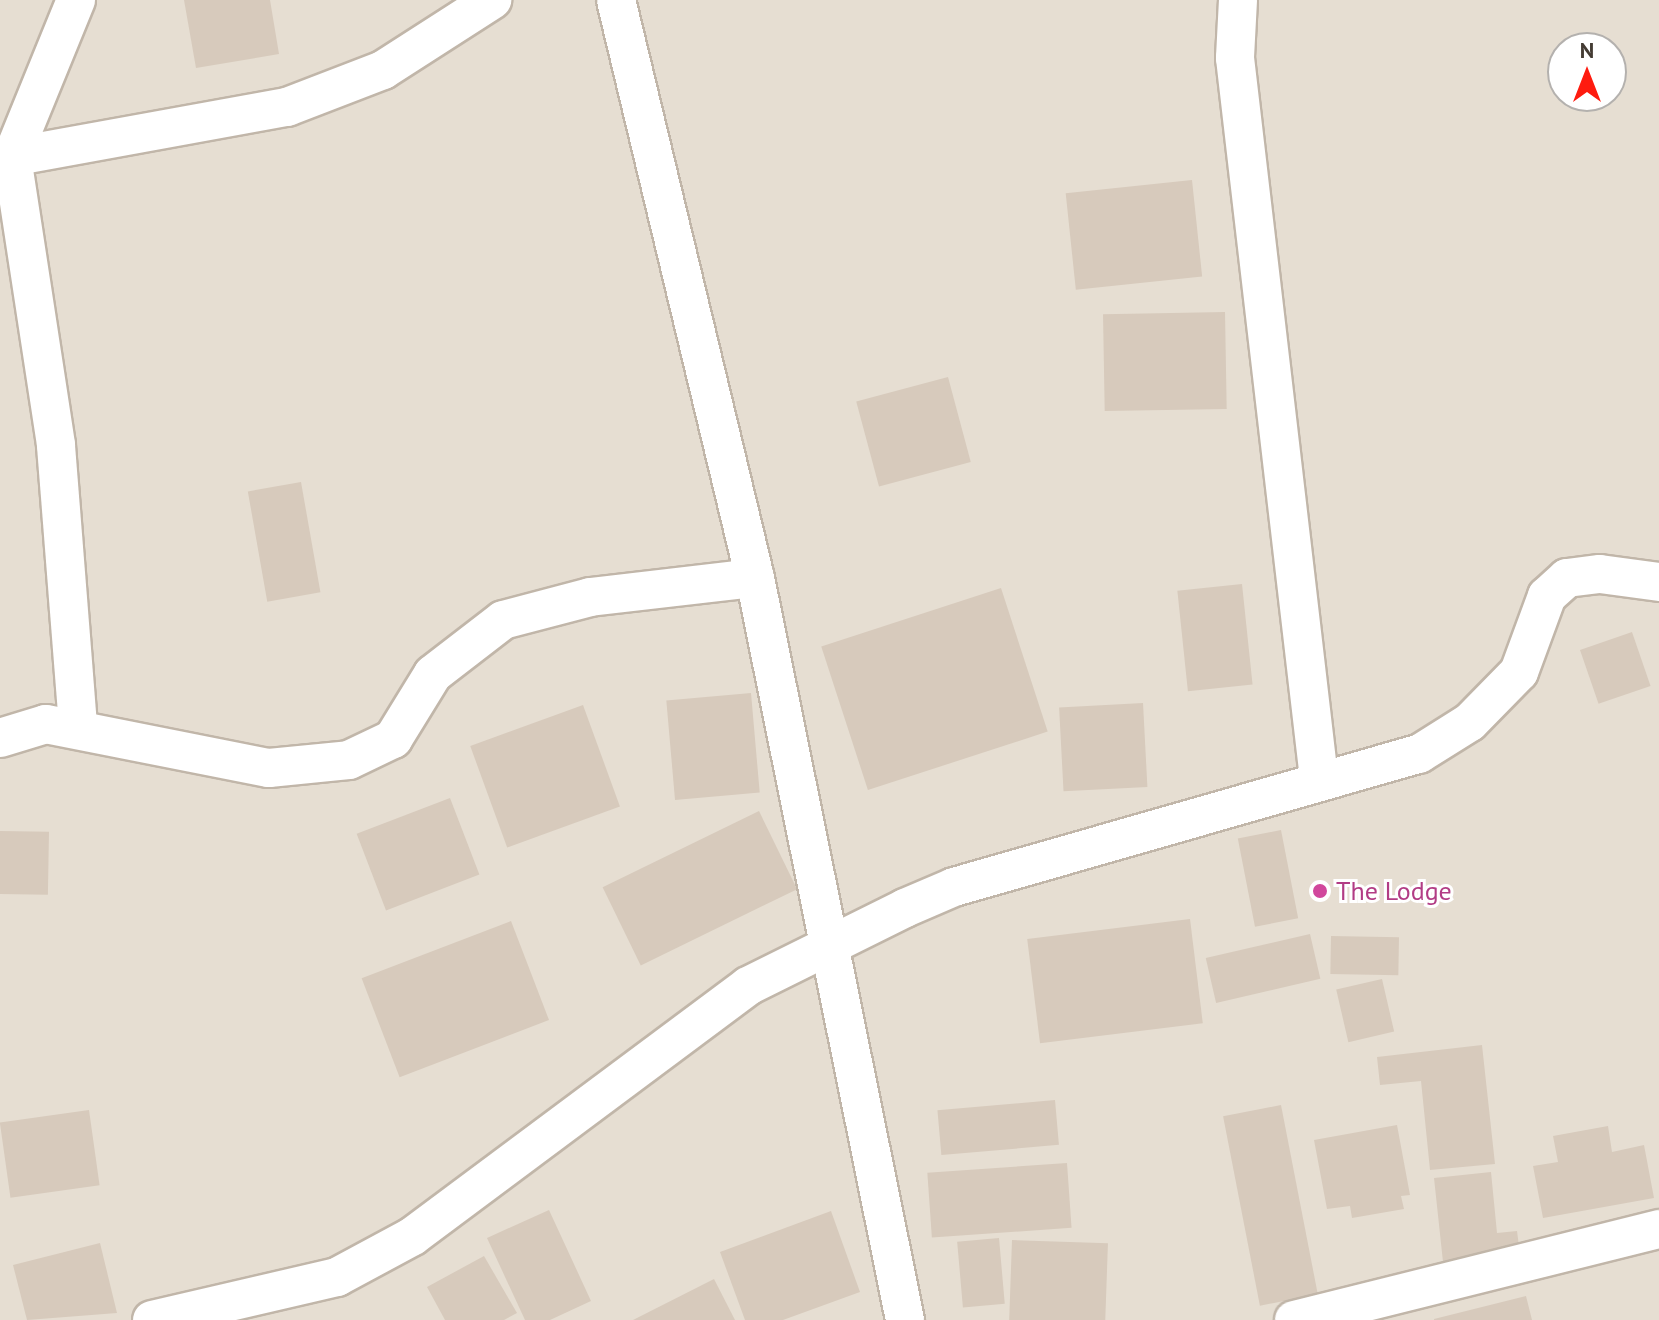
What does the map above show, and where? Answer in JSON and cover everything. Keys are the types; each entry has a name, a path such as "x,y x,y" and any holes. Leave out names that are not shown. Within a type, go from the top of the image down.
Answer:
{"street":[{"path":"76,0 6,158 56,446 78,726"},
{"path":"6,158 287,107 383,70 492,0"},
{"path":"616,0 755,578 826,946 905,1320"},
{"path":"1238,0 1235,58 1319,778"},
{"path":"152,1320 337,1277 413,1236 710,1013 826,946 954,887 1319,778 1419,754 1470,722 1519,672 1547,596 1567,578 1600,574 1659,582"},
{"path":"0,738 46,724 78,726 269,768 349,760 393,739 433,674 503,620 590,597 755,578"},
{"path":"1294,1320 1659,1229"}],"shaded area":[{"path":"0,0 1659,0 1659,1320 0,1320"}],"building":[{"path":"184,0 270,0 279,54 196,68"},
{"path":"1192,180 1202,276 1076,290 1066,193"},
{"path":"1225,312 1227,409 1105,411 1103,314"},
{"path":"948,377 971,462 879,487 856,402"},
{"path":"301,482 320,592 267,602 248,491"},
{"path":"1242,584 1253,684 1188,691 1177,591"},
{"path":"1001,588 1048,732 868,790 821,646"},
{"path":"1632,632 1651,686 1599,704 1580,650"},
{"path":"751,693 760,793 675,800 666,700"},
{"path":"1143,703 1147,787 1064,791 1059,707"},
{"path":"583,705 620,806 507,848 470,746"},
{"path":"450,798 479,875 386,910 357,834"},
{"path":"759,811 797,889 641,965 603,887"},
{"path":"1281,830 1298,918 1255,927 1238,838"},
{"path":"0,831 49,832 48,895 0,894"},
{"path":"1190,919 1203,1023 1040,1043 1027,939"},
{"path":"511,921 549,1020 400,1077 362,978"},
{"path":"1310,934 1320,979 1216,1003 1206,958"},
{"path":"1331,936 1399,937 1398,975 1330,974"},
{"path":"1382,979 1394,1032 1348,1042 1336,990"},
{"path":"1482,1045 1495,1164 1430,1170 1421,1081 1380,1085 1377,1057"},
{"path":"1055,1100 1059,1145 941,1155 937,1110"},
{"path":"1281,1105 1318,1294 1260,1306 1223,1116"},
{"path":"89,1110 100,1185 10,1198 0,1123"},
{"path":"1397,1125 1410,1195 1401,1196 1404,1209 1352,1218 1350,1206 1327,1209 1314,1140"},
{"path":"1608,1126 1612,1152 1644,1145 1654,1198 1543,1218 1533,1166 1558,1162 1553,1136"},
{"path":"1067,1163 1072,1228 932,1238 927,1173"},
{"path":"1491,1172 1497,1233 1517,1231 1520,1254 1443,1262 1434,1178"},
{"path":"549,1210 591,1301 550,1320 525,1320 487,1238"},
{"path":"831,1211 860,1292 783,1320 745,1320 720,1252"},
{"path":"999,1238 1005,1304 963,1307 957,1242"},
{"path":"1012,1240 1108,1243 1105,1320 1009,1320"},
{"path":"100,1243 117,1313 27,1320 13,1265"},
{"path":"484,1256 517,1313 504,1320 445,1320 427,1287"},
{"path":"714,1279 735,1320 633,1320"},
{"path":"1526,1296 1532,1320 1434,1320 1434,1319"}],"place":[{"name":"The Lodge","path":"1320,891"}]}
